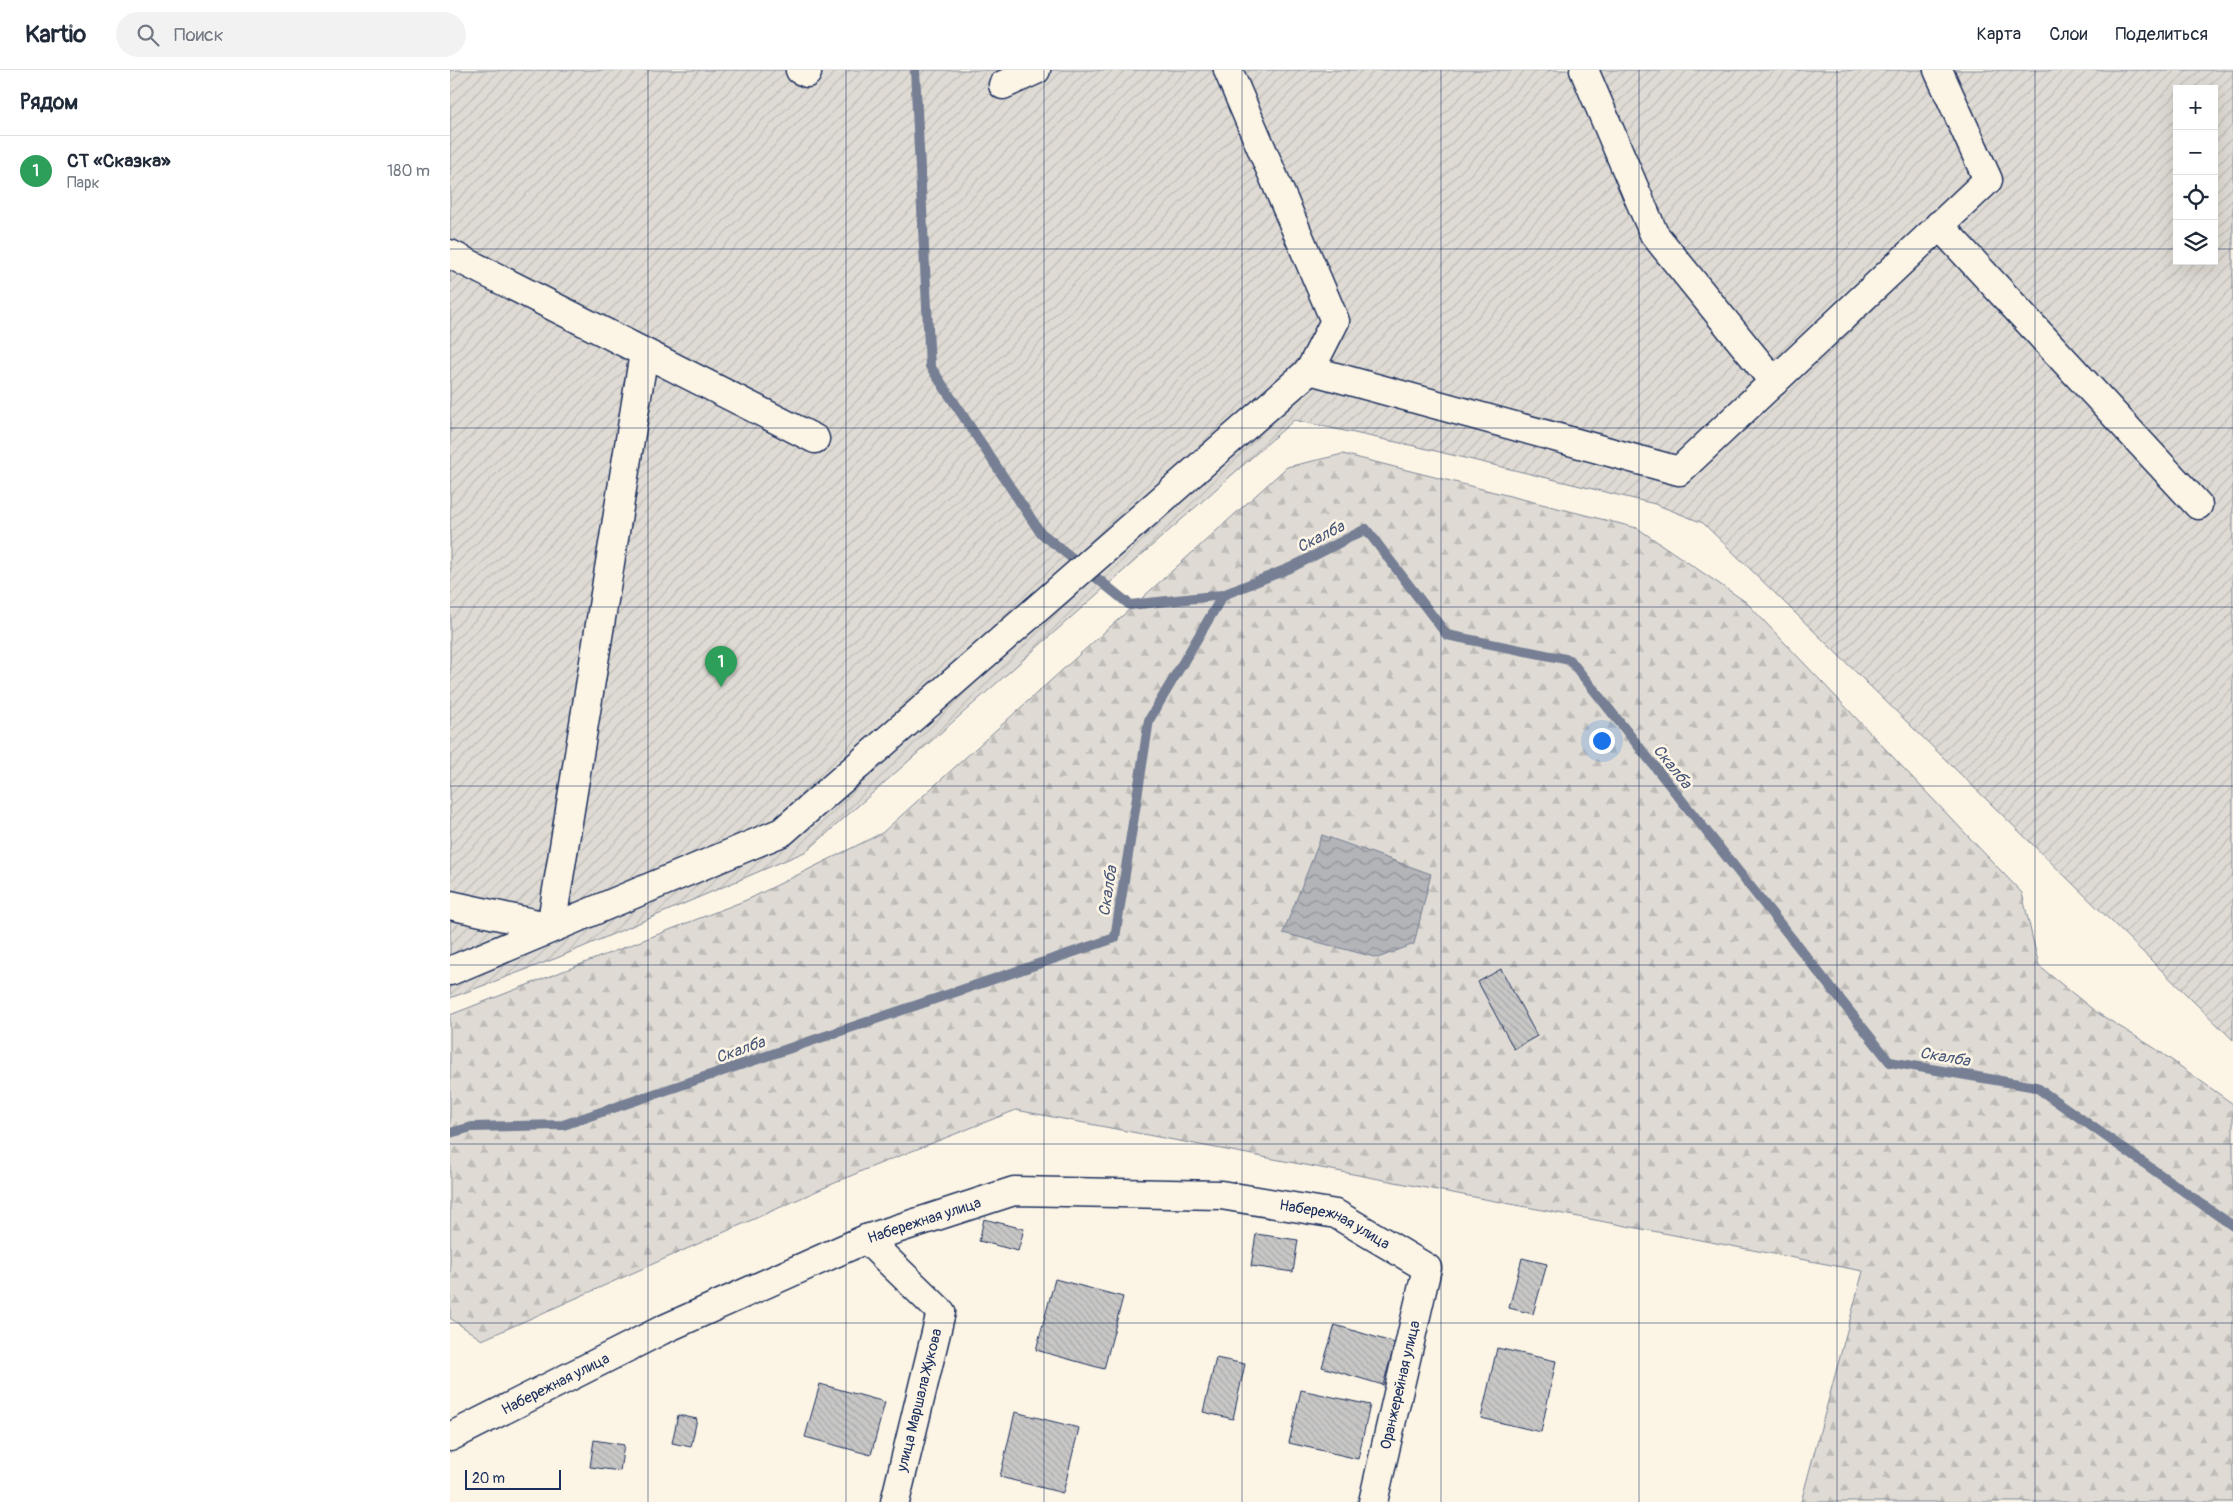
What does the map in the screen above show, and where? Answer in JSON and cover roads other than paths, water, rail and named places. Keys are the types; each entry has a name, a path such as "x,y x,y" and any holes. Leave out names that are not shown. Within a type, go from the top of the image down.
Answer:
{"street":[{"path":"1003,86 1036,70"},
{"path":"450,971 782,832 1310,370 1336,321 1228,70"},
{"path":"1584,70 1654,234 1774,382"},
{"path":"1310,370 1679,471 1988,180 1938,70"},
{"path":"1939,225 2198,505"},
{"path":"450,254 815,439"},
{"path":"552,928 644,352"},
{"path":"450,905 552,928"},
{"name":"Набережная улица","path":"450,1437 662,1330 866,1239 1014,1191 1221,1195 1336,1214 1427,1268"},
{"name":"улица Маршала Жукова","path":"866,1239 941,1312 894,1502"},
{"name":"Оранжерейная улица","path":"1373,1502 1427,1268"}],"water":[{"path":"1322,835 1431,874 1414,944 1378,958 1283,933"}],"waterway":[{"path":"915,70 930,366 1040,532 1130,605 1223,595"},
{"name":"Скалба","path":"450,1133 472,1127 563,1125 1115,938 1149,720 1223,595 1290,568 1366,529 1447,635 1570,660 1890,1062 2036,1087 2233,1226"}],"place":[{"name":"СТ «Сказка»","path":"721,687"}]}
